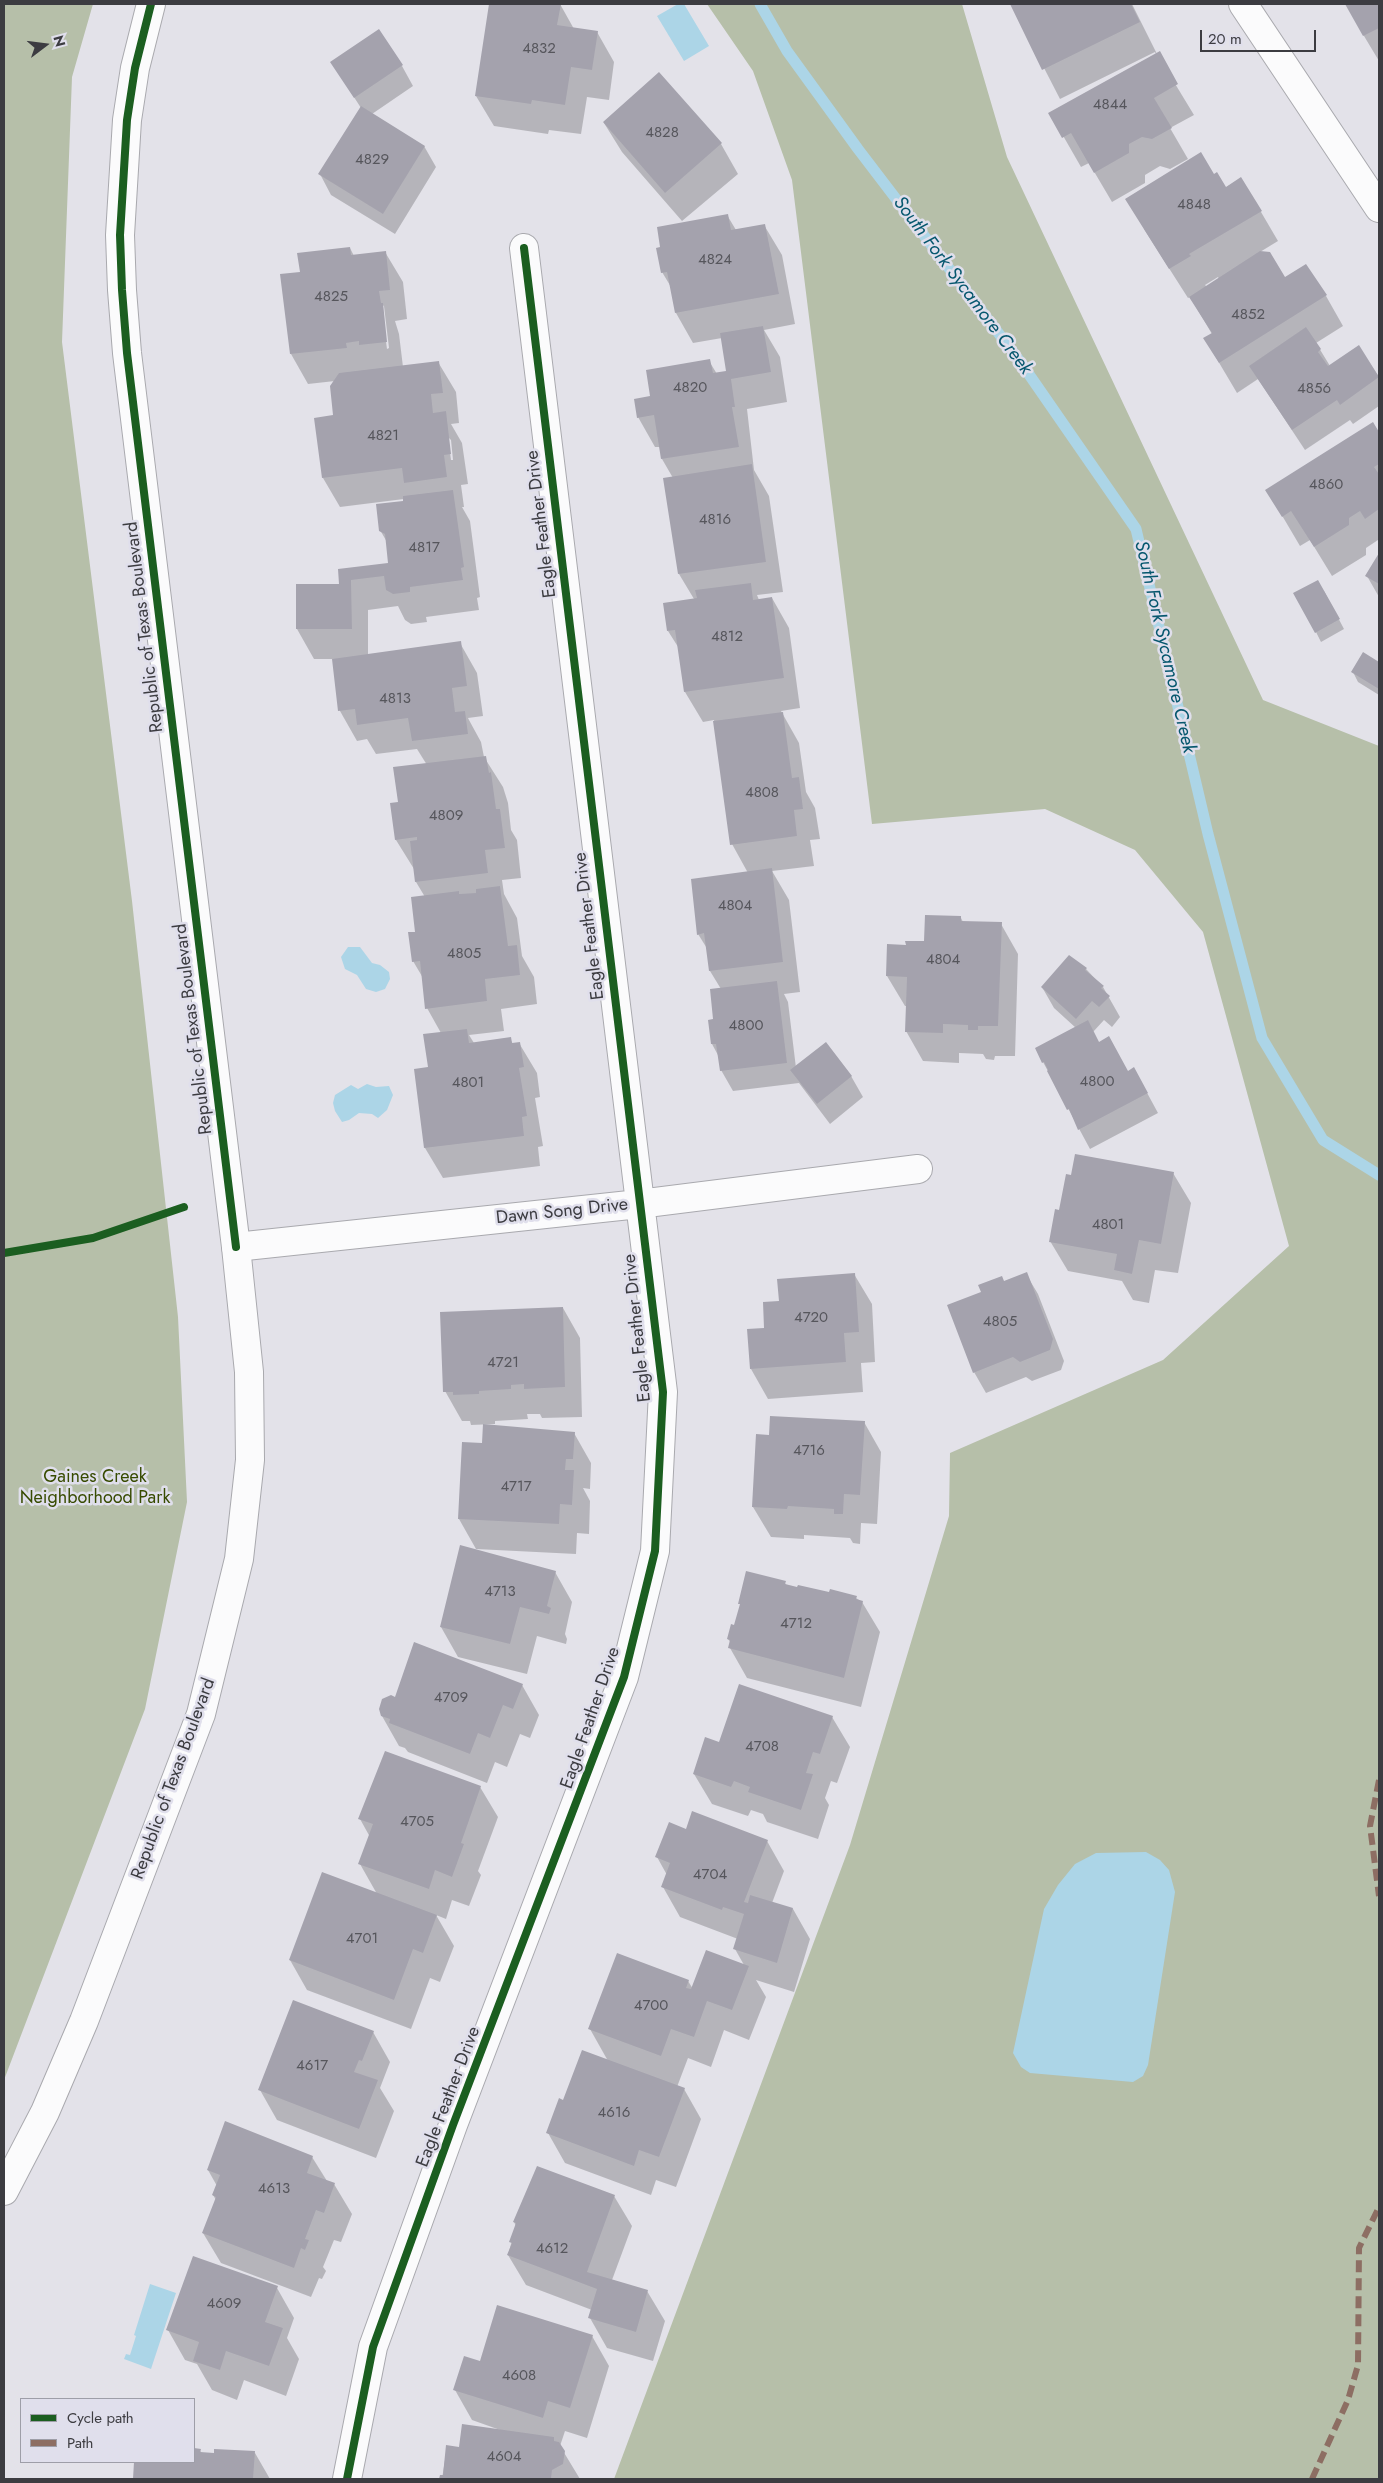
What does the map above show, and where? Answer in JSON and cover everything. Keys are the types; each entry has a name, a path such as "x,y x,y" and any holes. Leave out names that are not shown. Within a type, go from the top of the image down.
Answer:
{"street":[{"name":"Republic of Texas Boulevard","path":"4,2191 45,2112 84,2021 202,1714 239,1559 250,1460 249,1372 236,1247 130,372 122,290 120,235 127,120 135,68 151,4"},
{"path":"1243,4 1379,208"},
{"name":"Eagle Feather Drive","path":"347,2479 373,2347 454,2125 624,1677 655,1551 663,1392 524,248"},
{"name":"Dawn Song Drive","path":"236,1247 639,1204 918,1169"}],"green space":[{"name":"Gaines Creek Neighborhood Park","path":"4,4 93,4 72,77 62,342 132,901 178,1317 187,1502 145,1709 4,2080"},
{"path":"707,4 962,4 1007,157 1263,700 1379,746 1379,2479 614,2479 850,1845 949,1516 950,1453 1163,1360 1289,1246 1203,932 1135,850 1045,809 872,824 792,180 753,71"}],"water":[{"path":"678,4 684,4 709,46 684,61 657,16"},
{"path":"348,947 360,947 372,963 380,965 389,972 390,979 385,989 376,992 366,989 357,975 345,969 341,957"},
{"path":"367,1084 376,1087 389,1086 393,1095 387,1110 378,1118 372,1114 359,1113 349,1120 342,1122 335,1111 333,1103 335,1095 351,1085 358,1089"},
{"path":"1146,1852 1160,1860 1169,1870 1175,1892 1148,2065 1143,2076 1133,2082 1030,2073 1021,2067 1013,2053 1044,1909 1058,1885 1075,1864 1096,1853"},
{"path":"150,2284 176,2293 151,2369 124,2359 126,2354 130,2355 136,2336 134,2335"}],"building":[{"path":"489,4 561,4 557,25 598,31 592,70 571,67 565,105 532,100 531,104 475,96"},
{"path":"1010,4 1131,4 1140,22 1042,70"},
{"path":"1345,4 1379,4 1379,28 1363,36"},
{"path":"379,29 403,65 354,98 330,62"},
{"path":"1160,51 1178,84 1154,98 1172,128 1152,139 1142,137 1129,144 1129,153 1094,173 1071,133 1062,138 1048,113"},
{"path":"659,72 722,143 665,193 603,122"},
{"path":"361,106 425,146 383,214 318,174"},
{"path":"1201,152 1214,174 1217,172 1226,187 1241,177 1262,211 1189,254 1191,256 1169,269 1125,199"},
{"path":"728,214 731,230 765,224 779,294 675,313 667,272 661,273 656,248 660,247 657,227"},
{"path":"350,247 351,255 386,251 390,290 379,291 381,303 383,303 387,342 359,345 359,341 346,343 347,348 290,354 280,274 300,272 297,253"},
{"path":"1260,251 1270,252 1285,277 1306,264 1327,295 1219,363 1203,338 1212,333 1189,297"},
{"path":"763,326 771,372 731,379 735,407 732,407 739,447 661,459 654,415 637,418 634,399 650,396 646,370 710,359 713,373 726,371 720,333"},
{"path":"1306,327 1321,349 1318,352 1328,366 1359,345 1379,377 1340,405 1337,400 1292,430 1249,366"},
{"path":"439,361 443,393 431,394 433,413 446,411 451,454 444,455 447,477 404,483 402,468 322,478 314,418 333,415 330,386 339,373"},
{"path":"1373,422 1379,432 1379,464 1374,467 1379,474 1379,509 1365,519 1360,511 1349,518 1349,525 1314,547 1291,511 1282,517 1265,490"},
{"path":"752,464 766,562 678,574 663,478"},
{"path":"453,490 464,567 461,568 463,580 410,587 410,592 393,594 386,590 384,576 351,580 352,629 296,629 296,584 339,584 338,569 388,563 385,534 379,531 376,504 403,501 403,496"},
{"path":"1379,553 1379,584 1365,576"},
{"path":"1318,580 1340,619 1315,633 1293,593"},
{"path":"751,583 753,600 772,597 784,678 684,692 675,630 667,631 663,603 697,598 695,590"},
{"path":"461,641 467,686 452,688 455,712 465,711 468,734 412,741 408,718 357,725 355,709 338,711 332,659"},
{"path":"1363,652 1379,662 1379,689 1351,672"},
{"path":"783,712 792,778 799,777 803,809 794,810 797,836 730,845 713,721"},
{"path":"486,756 489,773 491,772 496,809 500,809 505,848 485,850 488,873 415,882 410,841 417,840 417,837 395,840 390,803 398,802 393,767"},
{"path":"772,868 783,962 709,971 704,933 697,935 691,879"},
{"path":"500,886 508,946 517,945 520,975 485,979 487,1001 425,1009 420,961 412,962 408,932 415,932 411,897 459,891 459,894 476,893 476,889"},
{"path":"925,915 961,916 961,921 1002,922 998,1026 978,1026 978,1030 968,1030 968,1025 943,1024 943,1033 905,1032 907,977 886,976 887,944 906,945 905,941 924,941"},
{"path":"1069,955 1087,968 1085,970 1104,986 1101,988 1110,996 1099,1007 1092,1001 1076,1019 1041,987"},
{"path":"777,981 787,1063 720,1071 716,1044 711,1044 708,1020 713,1019 710,989"},
{"path":"1088,1020 1099,1042 1109,1036 1128,1071 1134,1067 1148,1093 1078,1130 1069,1109 1067,1110 1044,1062 1042,1063 1035,1048"},
{"path":"467,1029 469,1043 511,1037 512,1043 520,1042 524,1067 519,1068 527,1116 522,1117 524,1136 424,1148 414,1069 428,1067 423,1034"},
{"path":"826,1042 852,1076 817,1104 790,1070"},
{"path":"1075,1154 1174,1172 1161,1244 1139,1240 1132,1274 1114,1270 1117,1254 1049,1242 1055,1209 1059,1210 1066,1174 1071,1175"},
{"path":"1027,1272 1053,1339 1050,1350 1020,1362 1013,1357 973,1373 947,1305 981,1292 978,1285 1002,1276 1004,1281"},
{"path":"855,1273 859,1332 844,1333 846,1362 750,1369 747,1329 764,1328 763,1302 779,1301 777,1279"},
{"path":"563,1307 565,1387 524,1389 524,1384 511,1385 511,1389 479,1391 479,1394 453,1395 453,1392 443,1392 440,1312"},
{"path":"770,1416 865,1421 860,1495 844,1494 843,1514 834,1514 834,1509 788,1506 787,1509 752,1507 756,1434 769,1435"},
{"path":"483,1424 575,1432 573,1459 566,1459 565,1470 574,1470 572,1505 560,1504 559,1524 458,1519 462,1442 482,1443"},
{"path":"460,1545 556,1571 547,1606 551,1608 549,1614 520,1607 510,1644 440,1627"},
{"path":"746,1571 786,1581 785,1584 797,1587 798,1585 829,1592 830,1589 857,1596 856,1599 863,1601 844,1678 728,1648 730,1640 727,1639 731,1624 734,1625 740,1604 738,1604"},
{"path":"414,1642 523,1684 513,1709 503,1705 490,1738 478,1733 470,1754 389,1723 390,1719 381,1716 379,1709 382,1699 391,1695 395,1697"},
{"path":"739,1684 833,1716 820,1754 813,1752 806,1773 813,1774 801,1810 748,1792 750,1787 734,1781 731,1787 693,1774 705,1737 719,1742"},
{"path":"385,1751 481,1786 461,1843 464,1844 452,1877 435,1870 429,1889 358,1864 373,1824 358,1819"},
{"path":"692,1811 768,1840 744,1902 748,1903 750,1895 793,1908 777,1963 733,1949 744,1914 723,1907 722,1910 661,1887 670,1863 655,1857 669,1822 686,1829"},
{"path":"322,1872 437,1915 423,1953 413,1949 394,2000 289,1960"},
{"path":"706,1950 749,1966 732,2010 707,2001 694,2037 671,2029 661,2056 588,2029 617,1953 689,1980 686,1988 691,1989"},
{"path":"293,2000 374,2031 362,2061 359,2060 354,2072 378,2080 359,2129 258,2090"},
{"path":"582,2050 685,2088 659,2157 639,2150 634,2166 546,2133 559,2098 563,2100"},
{"path":"225,2121 313,2156 307,2173 335,2183 324,2213 316,2210 305,2239 309,2240 305,2250 301,2248 294,2268 202,2233 216,2197 212,2195 220,2175 207,2170"},
{"path":"537,2166 615,2195 587,2272 648,2290 636,2332 588,2318 597,2289 507,2255 512,2243 509,2242 516,2223 513,2222"},
{"path":"193,2256 278,2286 265,2322 283,2328 269,2366 226,2351 220,2370 193,2361 199,2342 166,2330"},
{"path":"497,2305 593,2335 570,2408 548,2401 543,2418 453,2390 464,2356 480,2361"},
{"path":"462,2424 554,2437 554,2441 559,2442 565,2451 563,2464 552,2470 551,2479 439,2479 440,2475 443,2475 446,2445 459,2447"},
{"path":"195,2448 201,2449 200,2452 214,2453 214,2449 255,2451 253,2479 133,2479 134,2463 195,2463"}],"waterway":[{"name":"South Fork Sycamore Creek","path":"760,4 787,51 858,149 1019,360 1136,529 1208,834 1262,1038 1323,1140 1379,1175"}],"marked path":[{"path":"1379,1780 1370,1826 1379,1896"},
{"path":"1312,2479 1348,2400 1358,2365 1359,2248 1379,2207"}],"cycle path":[{"path":"151,4 135,68 127,120 120,235 122,290 127,353 236,1247"},
{"path":"347,2479 373,2347 453,2125 624,1677 655,1551 663,1392 524,248"},
{"path":"4,1253 93,1238 184,1207"}]}
